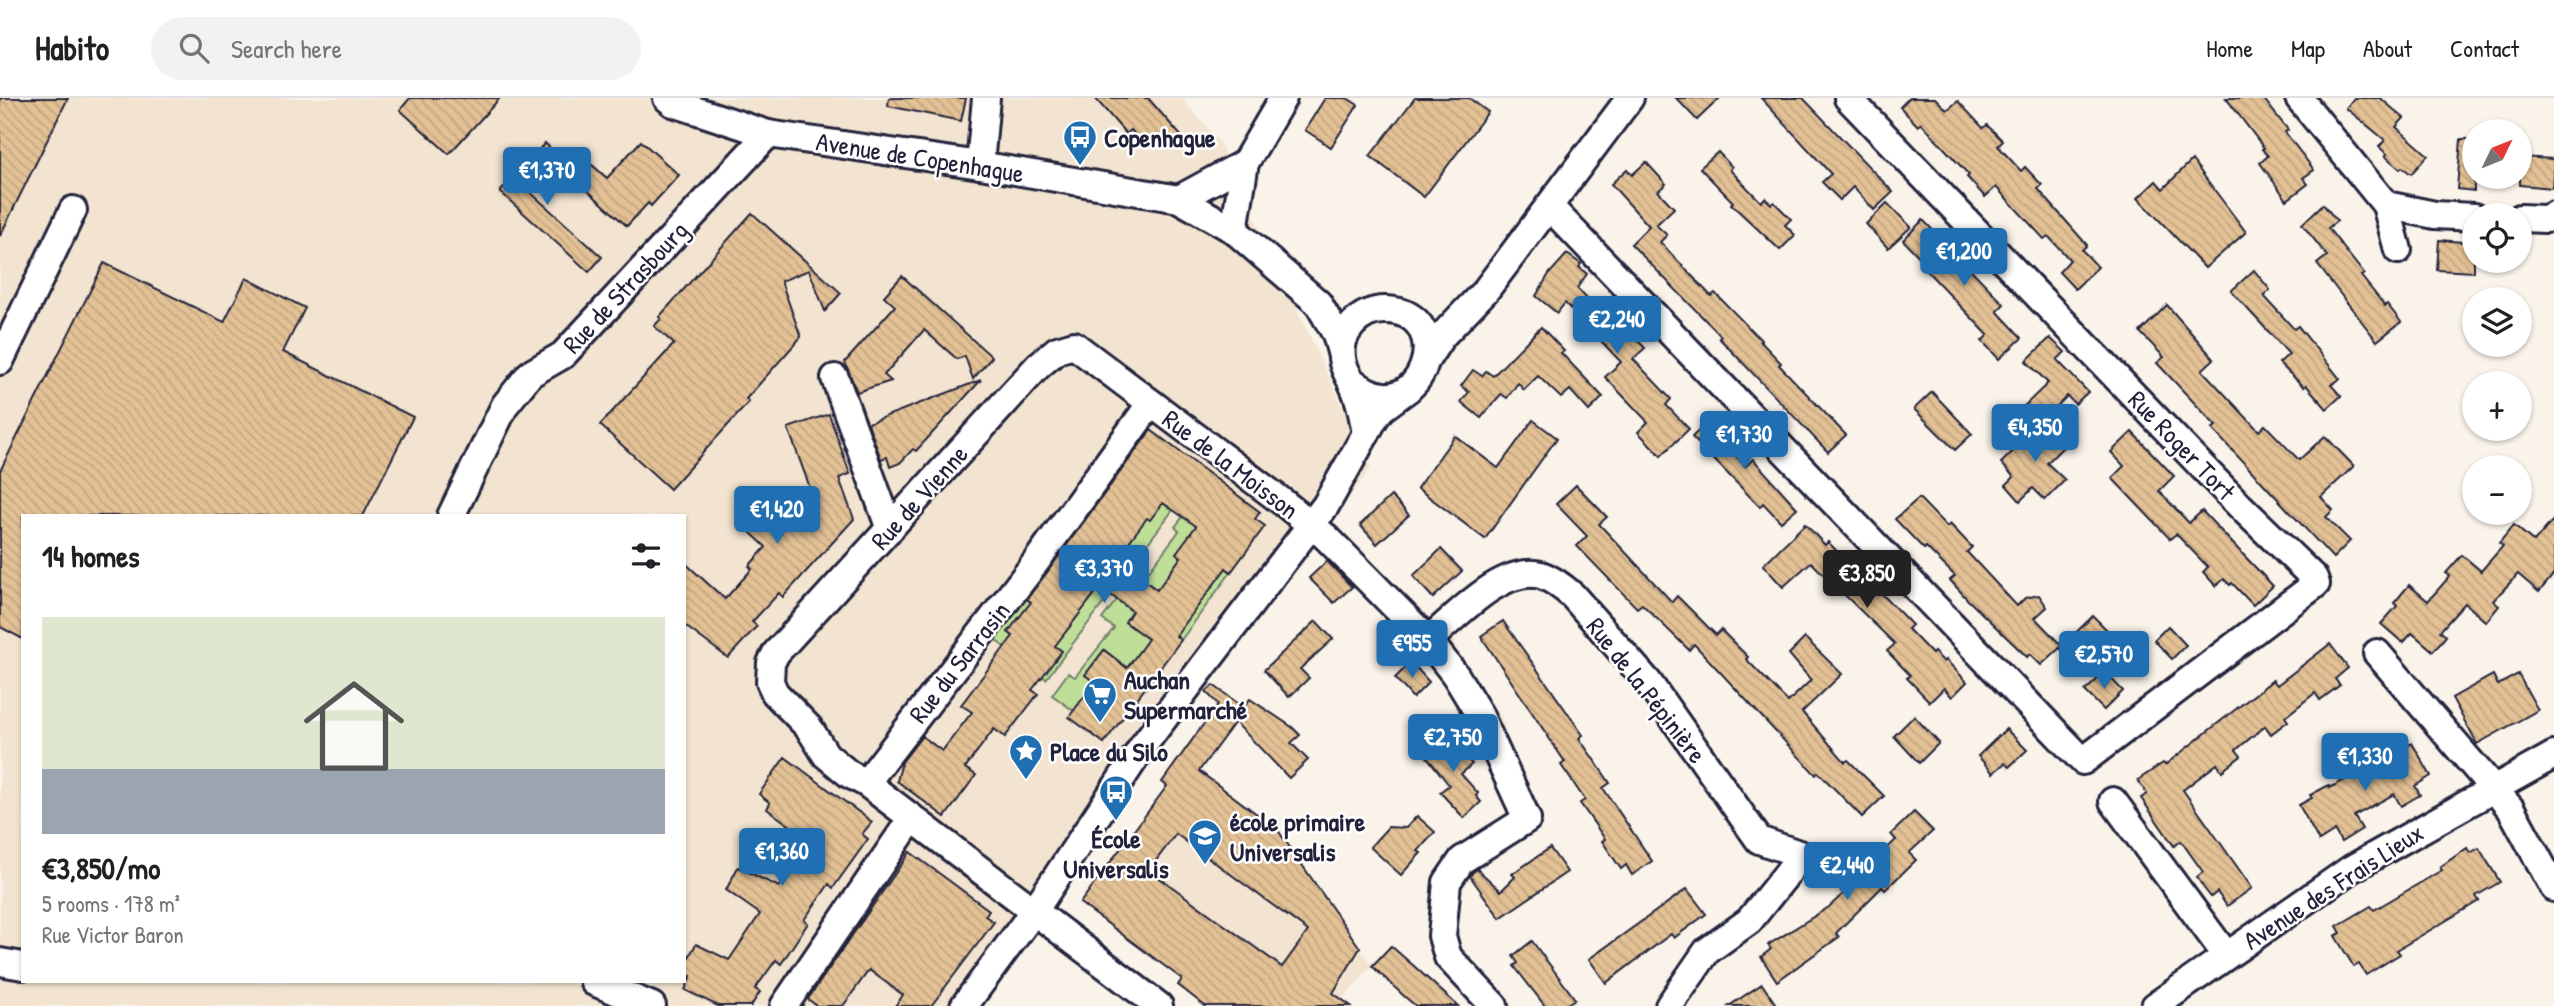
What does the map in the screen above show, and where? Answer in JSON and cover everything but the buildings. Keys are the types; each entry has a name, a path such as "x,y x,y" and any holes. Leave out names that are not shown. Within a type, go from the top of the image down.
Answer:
{"street":[{"name":"Avenue de Copenhague","path":"667,98 673,103 768,134 979,165 1179,199 1234,230 1318,303"},
{"path":"979,165 986,98"},
{"path":"1234,230 1245,163 1283,98"},
{"path":"964,1006 1034,911 1145,743 1326,505 1381,408 1420,377 1426,360 1441,338 1486,290 1630,98"},
{"name":"Rue Roger Tort","path":"1549,206 2083,761 2316,584 2314,578 2232,498 1848,98"},
{"path":"2299,98 2386,205 2398,250"},
{"name":"Rue de Strasbourg","path":"452,514 505,405 530,374 563,355 768,134"},
{"path":"1179,199 1245,163"},
{"path":"2386,205 2435,215 2462,216"},
{"path":"0,361 73,211"},
{"path":"2532,218 2546,219 2554,215"},
{"path":"1318,303 1341,311 1392,310 1431,321 1461,316"},
{"path":"1318,303 1336,334 1345,370 1361,405 1366,434"},
{"path":"1341,352 1345,335 1351,325 1369,312"},
{"path":"1403,314 1420,329 1425,339 1426,360"},
{"name":"Rue de Vienne","path":"1151,403 1074,345 1057,350 1038,366 776,653 771,663 771,682 775,693 808,728 826,755 1158,1006"},
{"path":"835,377 890,529"},
{"path":"1352,381 1362,390 1374,395 1387,396 1408,388"},
{"name":"Rue de la Moisson","path":"1151,403 1326,537 1428,640 1456,676 1479,714 1527,819 1462,860 1447,882 1441,936 1448,957 1493,1006"},
{"name":"Rue du Sarrasin","path":"866,783 1033,566 1151,403"},
{"name":"Rue de la Pépinière","path":"1428,640 1498,582 1518,576 1541,575 1559,584 1573,596 1648,682 1759,840 1802,855 1749,920 1707,951 1669,1006"},
{"path":"2377,653 2511,809 2554,888"},
{"name":"Avenue des Frais Lieux","path":"2155,1006 2351,869 2554,755"},
{"path":"2113,801 2226,955"},
{"path":"784,1006 912,818"},
{"path":"0,962 21,966"},
{"path":"596,983 652,1006"}],"shaded area":[{"path":"0,98 1181,98 1219,141 1371,468 950,1006 0,1006"},
{"name":"école primaire Universalis","path":"1180,757 1277,829 1372,966 1336,1006 1205,1006 1178,985 1182,978 1080,903 1167,786 1162,782"}],"green space":[{"path":"1207,486 1215,582 1226,568 1231,572 1181,640 1176,636 1196,608 1175,603 1138,576 1120,602 1132,611 1125,622 1148,639 1162,665 1149,684 1104,650 1085,675 1094,682 1092,686 1097,689 1089,700 1084,697 1074,711 1052,695 1068,673 1075,677 1114,628 1102,619 1141,568 1148,572 1179,531 1175,527"},
{"path":"1175,500 1178,503 1127,571 1115,561 1133,536 1130,533 1163,503 1169,508"},
{"path":"1105,579 1121,580 1046,679 994,639 1025,598 1031,602 1008,632 1041,657 1061,651 1049,642 1068,629"}],"place":[{"name":"Copenhague","path":"1080,167"},
{"name":"Auchan Supermarché","path":"1100,724"},
{"name":"Place du Silo","path":"1026,781"},
{"name":"École Universalis","path":"1116,822"},
{"name":"école primaire Universalis","path":"1205,866"}]}
